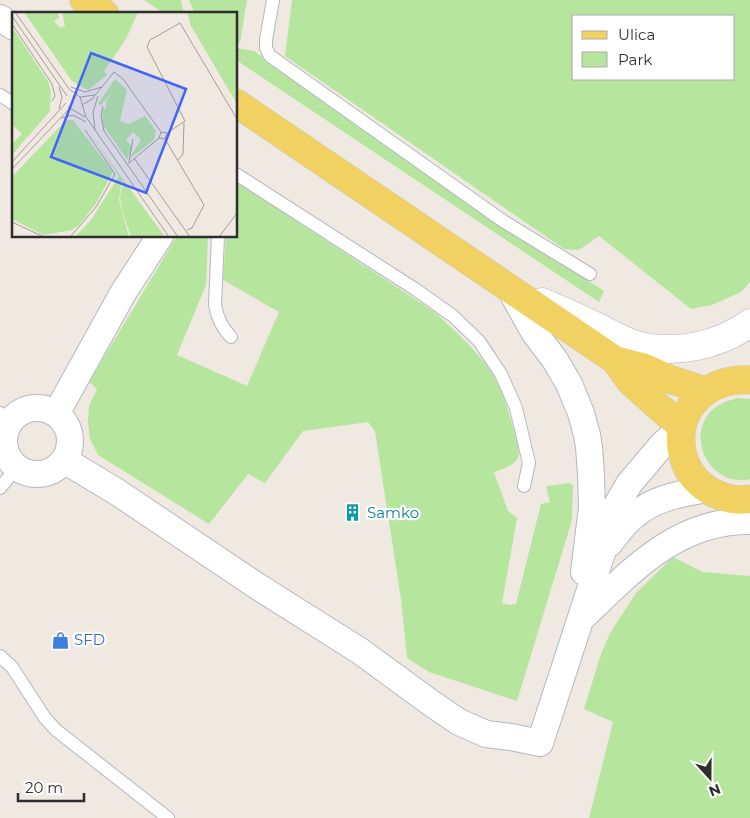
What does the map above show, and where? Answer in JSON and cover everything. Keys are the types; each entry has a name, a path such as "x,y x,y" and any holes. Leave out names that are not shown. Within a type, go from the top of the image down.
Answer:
{"main road":[{"path":"84,0 102,12"},
{"path":"238,104 616,360 645,368 706,391"},
{"path":"510,289 590,323 623,340 645,347 681,348 707,344 732,335 750,323"},
{"path":"616,360 630,381 682,427"},
{"path":"750,380 730,381 706,391 695,401 684,420 681,441 685,462 696,480 720,496 740,500 750,499"}],"street":[{"path":"0,18 12,26"},
{"path":"56,414 122,293 159,238"},
{"path":"510,289 534,332 555,360 569,384 587,435 590,456 592,507 588,530 580,620"},
{"path":"32,409 44,409 56,414 68,430 70,440 64,460 53,470 39,474 24,471 11,461 4,445 7,428 5,417 32,409"},
{"path":"64,460 117,492 257,586 360,651 459,722 486,734 540,743 603,550 612,516 624,491 661,446 682,427"},
{"path":"603,550 633,515 646,506 666,497 707,489"},
{"path":"580,620 632,570 654,552 684,535 730,522 750,521"}],"lane":[{"path":"273,0 266,40 266,48 270,56 503,220 590,274"},
{"path":"0,94 12,103"},
{"path":"238,175 415,289 453,316 479,341 501,374 516,408 529,463 524,486"},
{"path":"218,238 215,305 217,315 225,332 231,337"},
{"path":"0,488 18,467"},
{"path":"0,656 12,668 45,718 56,730 168,818"}],"green space":[{"path":"144,0 181,0 184,12 162,12"},
{"path":"189,0 247,0 240,43 238,42 238,12 194,12"},
{"path":"292,0 750,0 750,282 741,292 712,305 691,309 599,236 579,250 564,249 285,56"},
{"path":"238,48 254,51 501,224 604,291 599,302 238,61"},
{"path":"238,182 436,313 481,358 501,390 519,455 512,464 494,472 508,511 517,518 502,603 516,604 541,504 550,502 546,486 569,483 573,485 572,520 517,701 429,672 407,658 401,599 375,431 368,422 303,431 265,483 248,474 209,524 98,455 90,439 88,422 89,406 97,389 89,382 176,238 208,238 206,285 177,355 247,386 279,312 223,280 226,238 238,238"},
{"path":"738,398 750,399 750,479 735,480 723,475 712,467 705,456 701,443 701,430 706,418 716,407"},
{"path":"673,557 703,572 750,576 750,818 589,818 613,722 584,709 601,654 610,633 636,593"}],"place":[{"name":"Samko","path":"353,513"},
{"name":"SFD","path":"60,640"}]}
